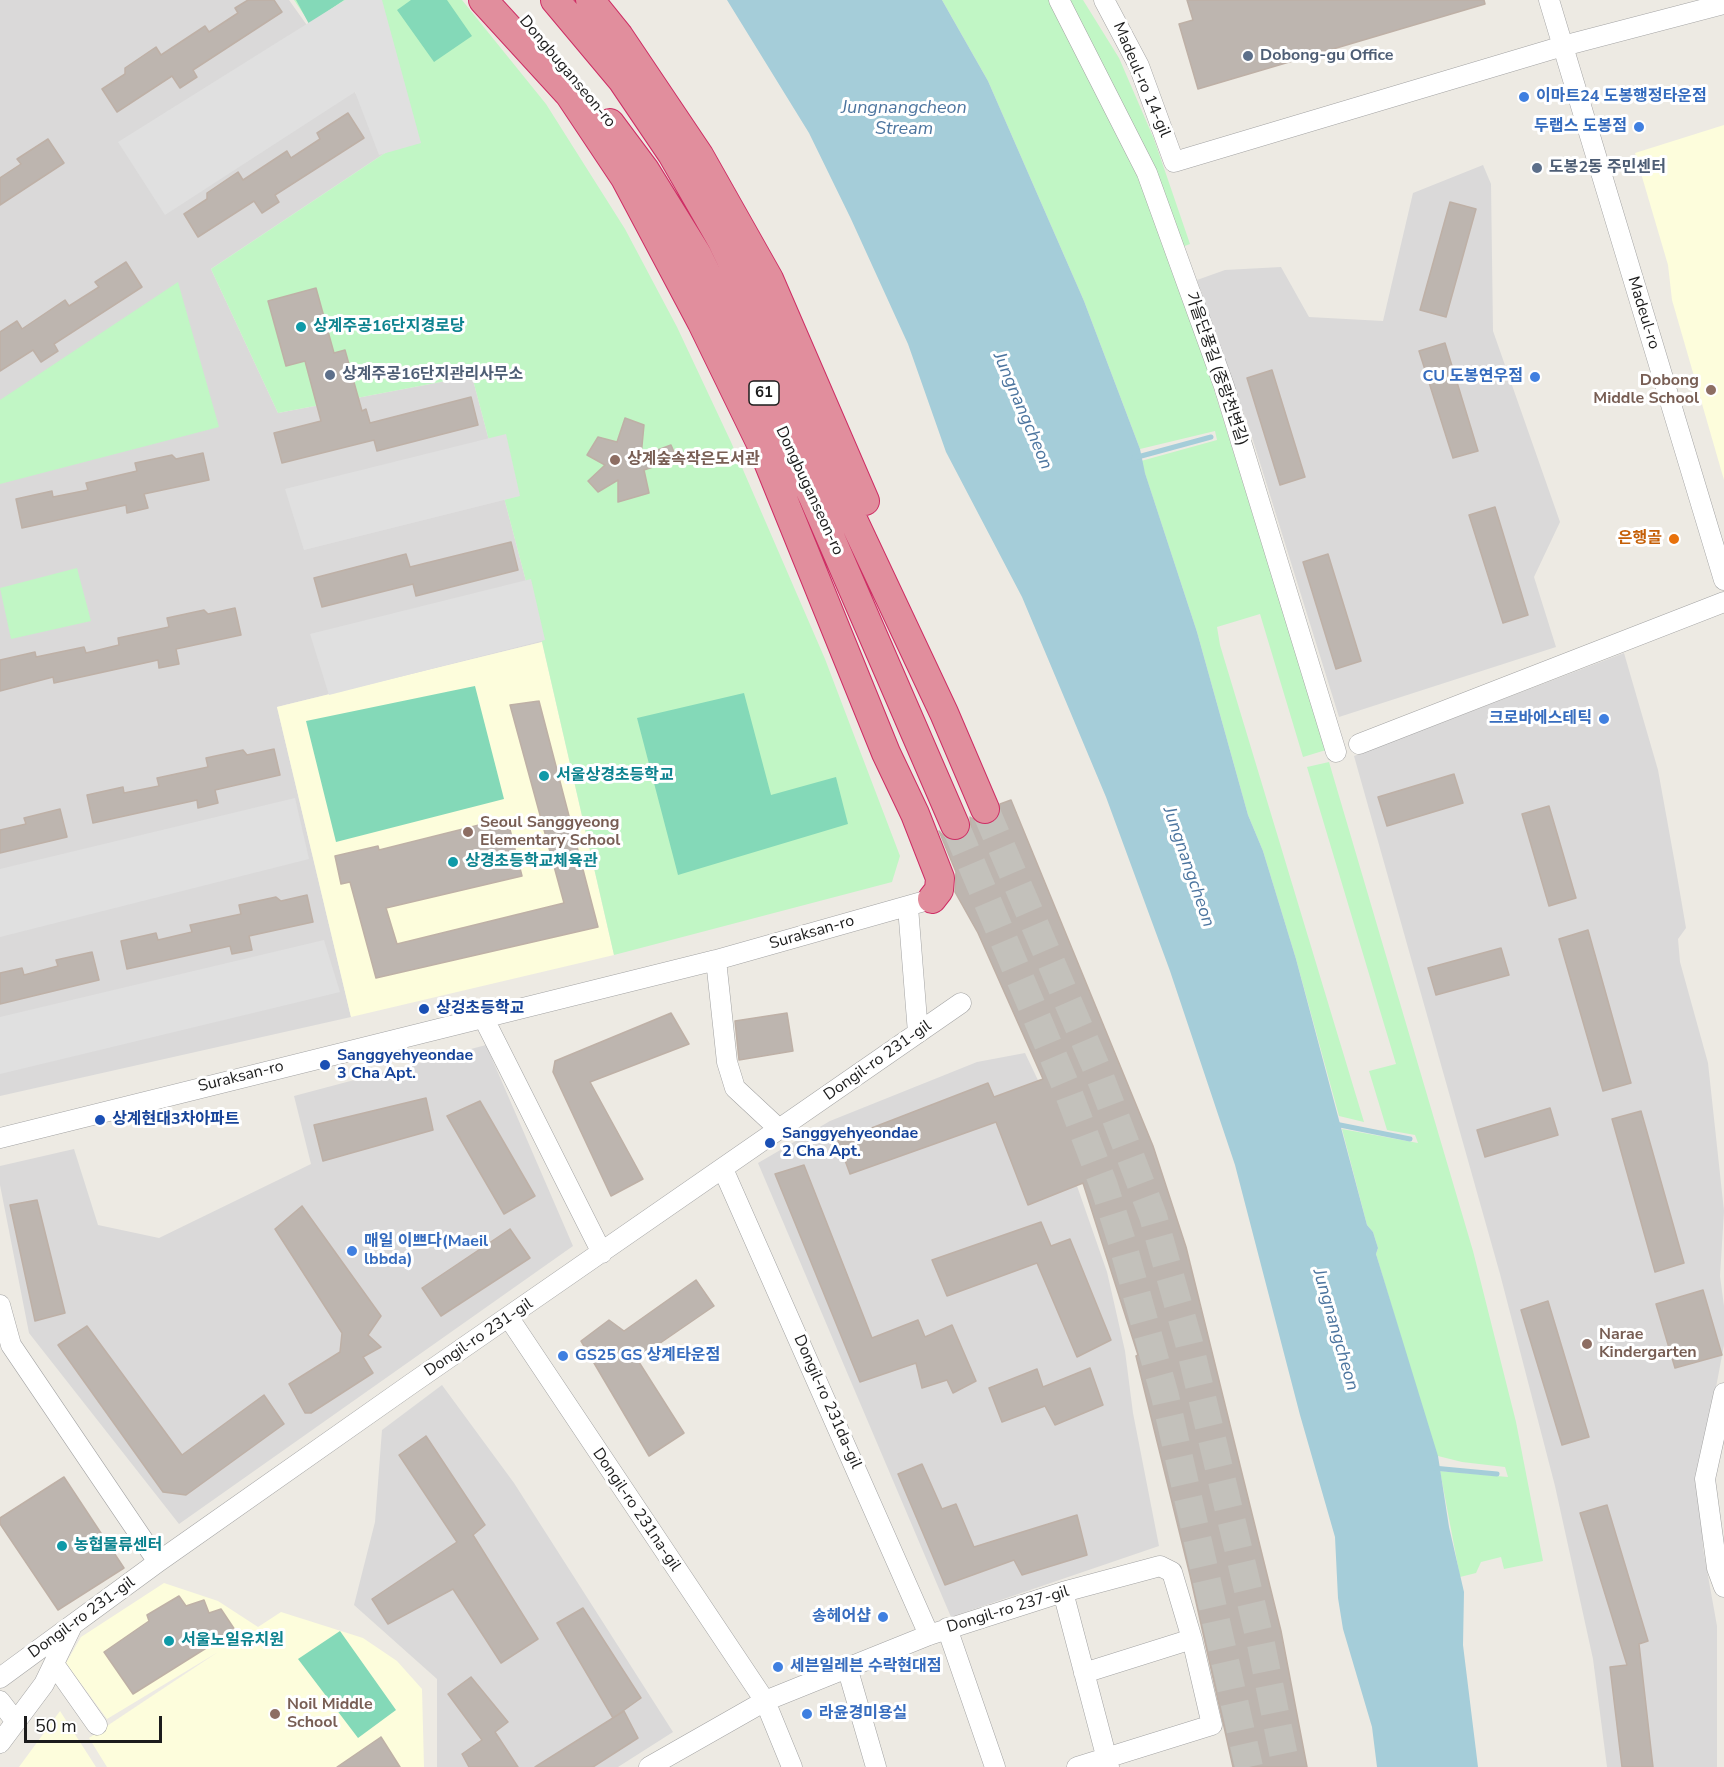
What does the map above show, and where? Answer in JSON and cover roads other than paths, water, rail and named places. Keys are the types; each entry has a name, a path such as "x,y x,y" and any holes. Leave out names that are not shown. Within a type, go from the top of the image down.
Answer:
{"highway":[{"path":"483,0 569,94 625,178 702,323 760,442 886,753 915,814 940,878 939,890 920,903"},
{"name":"Dongbuganseon-ro","path":"506,0 595,102 645,170 697,254 813,497 955,825"},
{"name":"Dongbuganseon-ro","path":"555,0 622,80 672,154 722,241 944,713 985,809"},
{"path":"590,0 619,36 699,155 769,279 900,581 944,713"}],"street":[{"name":"가을단풍길 (중랑천변길)","path":"1059,0 1147,173 1224,386 1336,752"},
{"name":"Madeul-ro 14-gil","path":"1104,0 1138,66 1174,162 1563,46"},
{"name":"Madeul-ro","path":"1549,0 1724,580"},
{"path":"1563,46 1724,4"},
{"path":"1359,744 1724,602"},
{"name":"Suraksan-ro","path":"0,1138 716,960 920,903"},
{"path":"918,1033 920,903"},
{"path":"716,960 727,1062 735,1088 779,1129"},
{"name":"Dongil-ro 231-gil","path":"0,1678 158,1562 961,1003"},
{"path":"483,1017 602,1253"},
{"name":"Dongil-ro 231da-gil","path":"723,1169 938,1632 995,1767"},
{"path":"0,1305 11,1345 158,1562"},
{"name":"Dongil-ro 231na-gil","path":"508,1318 765,1701 792,1767"},
{"path":"1724,1393 1705,1479 1717,1568 1724,1587"},
{"name":"Dongil-ro 237-gil","path":"649,1767 765,1701 847,1667 938,1632 1063,1592 1160,1566 1172,1572 1192,1639"},
{"path":"1063,1592 1108,1763"},
{"path":"0,1743 44,1684 72,1625"},
{"path":"1077,1767 1108,1763 1212,1725 1192,1639 1084,1673"},
{"path":"54,1664 97,1725"},
{"path":"847,1667 876,1767"},
{"path":"0,1701 16,1722"}],"water":[{"name":"Jungnangcheon Stream","path":"727,0 942,0 988,81 1084,301 1140,449 1145,473 1197,632 1248,815 1263,851 1296,959 1367,1225 1373,1232 1378,1248 1376,1254 1438,1456 1449,1527 1464,1592 1463,1645 1478,1767 1377,1767 1372,1727 1343,1629 1338,1598 1335,1537 1300,1415 1235,1165 1170,971 1106,797 1022,597 946,452 908,344 851,219 809,133"}],"waterway":[{"path":"1134,458 1211,437"},
{"path":"1335,1124 1410,1139"},
{"path":"1433,1468 1497,1474"}],"tunnel":[{"path":"985,809 1099,1074 1153,1216 1189,1343 1261,1644 1286,1767"},
{"path":"955,825 1067,1089 1104,1186 1122,1242 1165,1396 1249,1767"}],"place":[{"name":"Dobong-gu Office","path":"1248,56"},
{"name":"이마트24 도봉행정타운점","path":"1524,97"},
{"name":"두랩스 도봉점","path":"1639,127"},
{"name":"도봉2동 주민센터","path":"1537,168"},
{"name":"상계주공16단지경로당","path":"301,327"},
{"name":"상계주공16단지관리사무소","path":"330,375"},
{"name":"CU 도봉연우점","path":"1535,377"},
{"name":"Dobong Middle School","path":"1711,390"},
{"name":"상계숲속작은도서관","path":"615,460"},
{"name":"은행골","path":"1674,539"},
{"name":"크로바에스테틱","path":"1604,719"},
{"name":"서울상경초등학교","path":"544,776"},
{"name":"Seoul Sanggyeong Elementary School","path":"468,832"},
{"name":"상경초등학교체육관","path":"453,862"},
{"name":"상겅초등학교","path":"424,1009"},
{"name":"Sanggyehyeondae 3 Cha Apt.","path":"325,1065"},
{"name":"상계현대3차아파트","path":"100,1120"},
{"name":"Sanggyehyeondae 2 Cha Apt.","path":"770,1143"},
{"name":"매일 이쁘다(Maeil lbbda)","path":"352,1251"},
{"name":"Narae Kindergarten","path":"1587,1344"},
{"name":"GS25 GS 상계타운점","path":"563,1356"},
{"name":"농협물류센터","path":"62,1546"},
{"name":"송헤어샵","path":"883,1617"},
{"name":"서울노일유치원","path":"169,1641"},
{"name":"세븐일레븐 수락현대점","path":"778,1667"},
{"name":"Noil Middle School","path":"275,1714"},
{"name":"라윤경미용실","path":"807,1714"}],"water label":[{"name":"Jungnangcheon","path":"1022,411"},
{"name":"Jungnangcheon","path":"1188,867"},
{"name":"Jungnangcheon","path":"1335,1330"}]}
